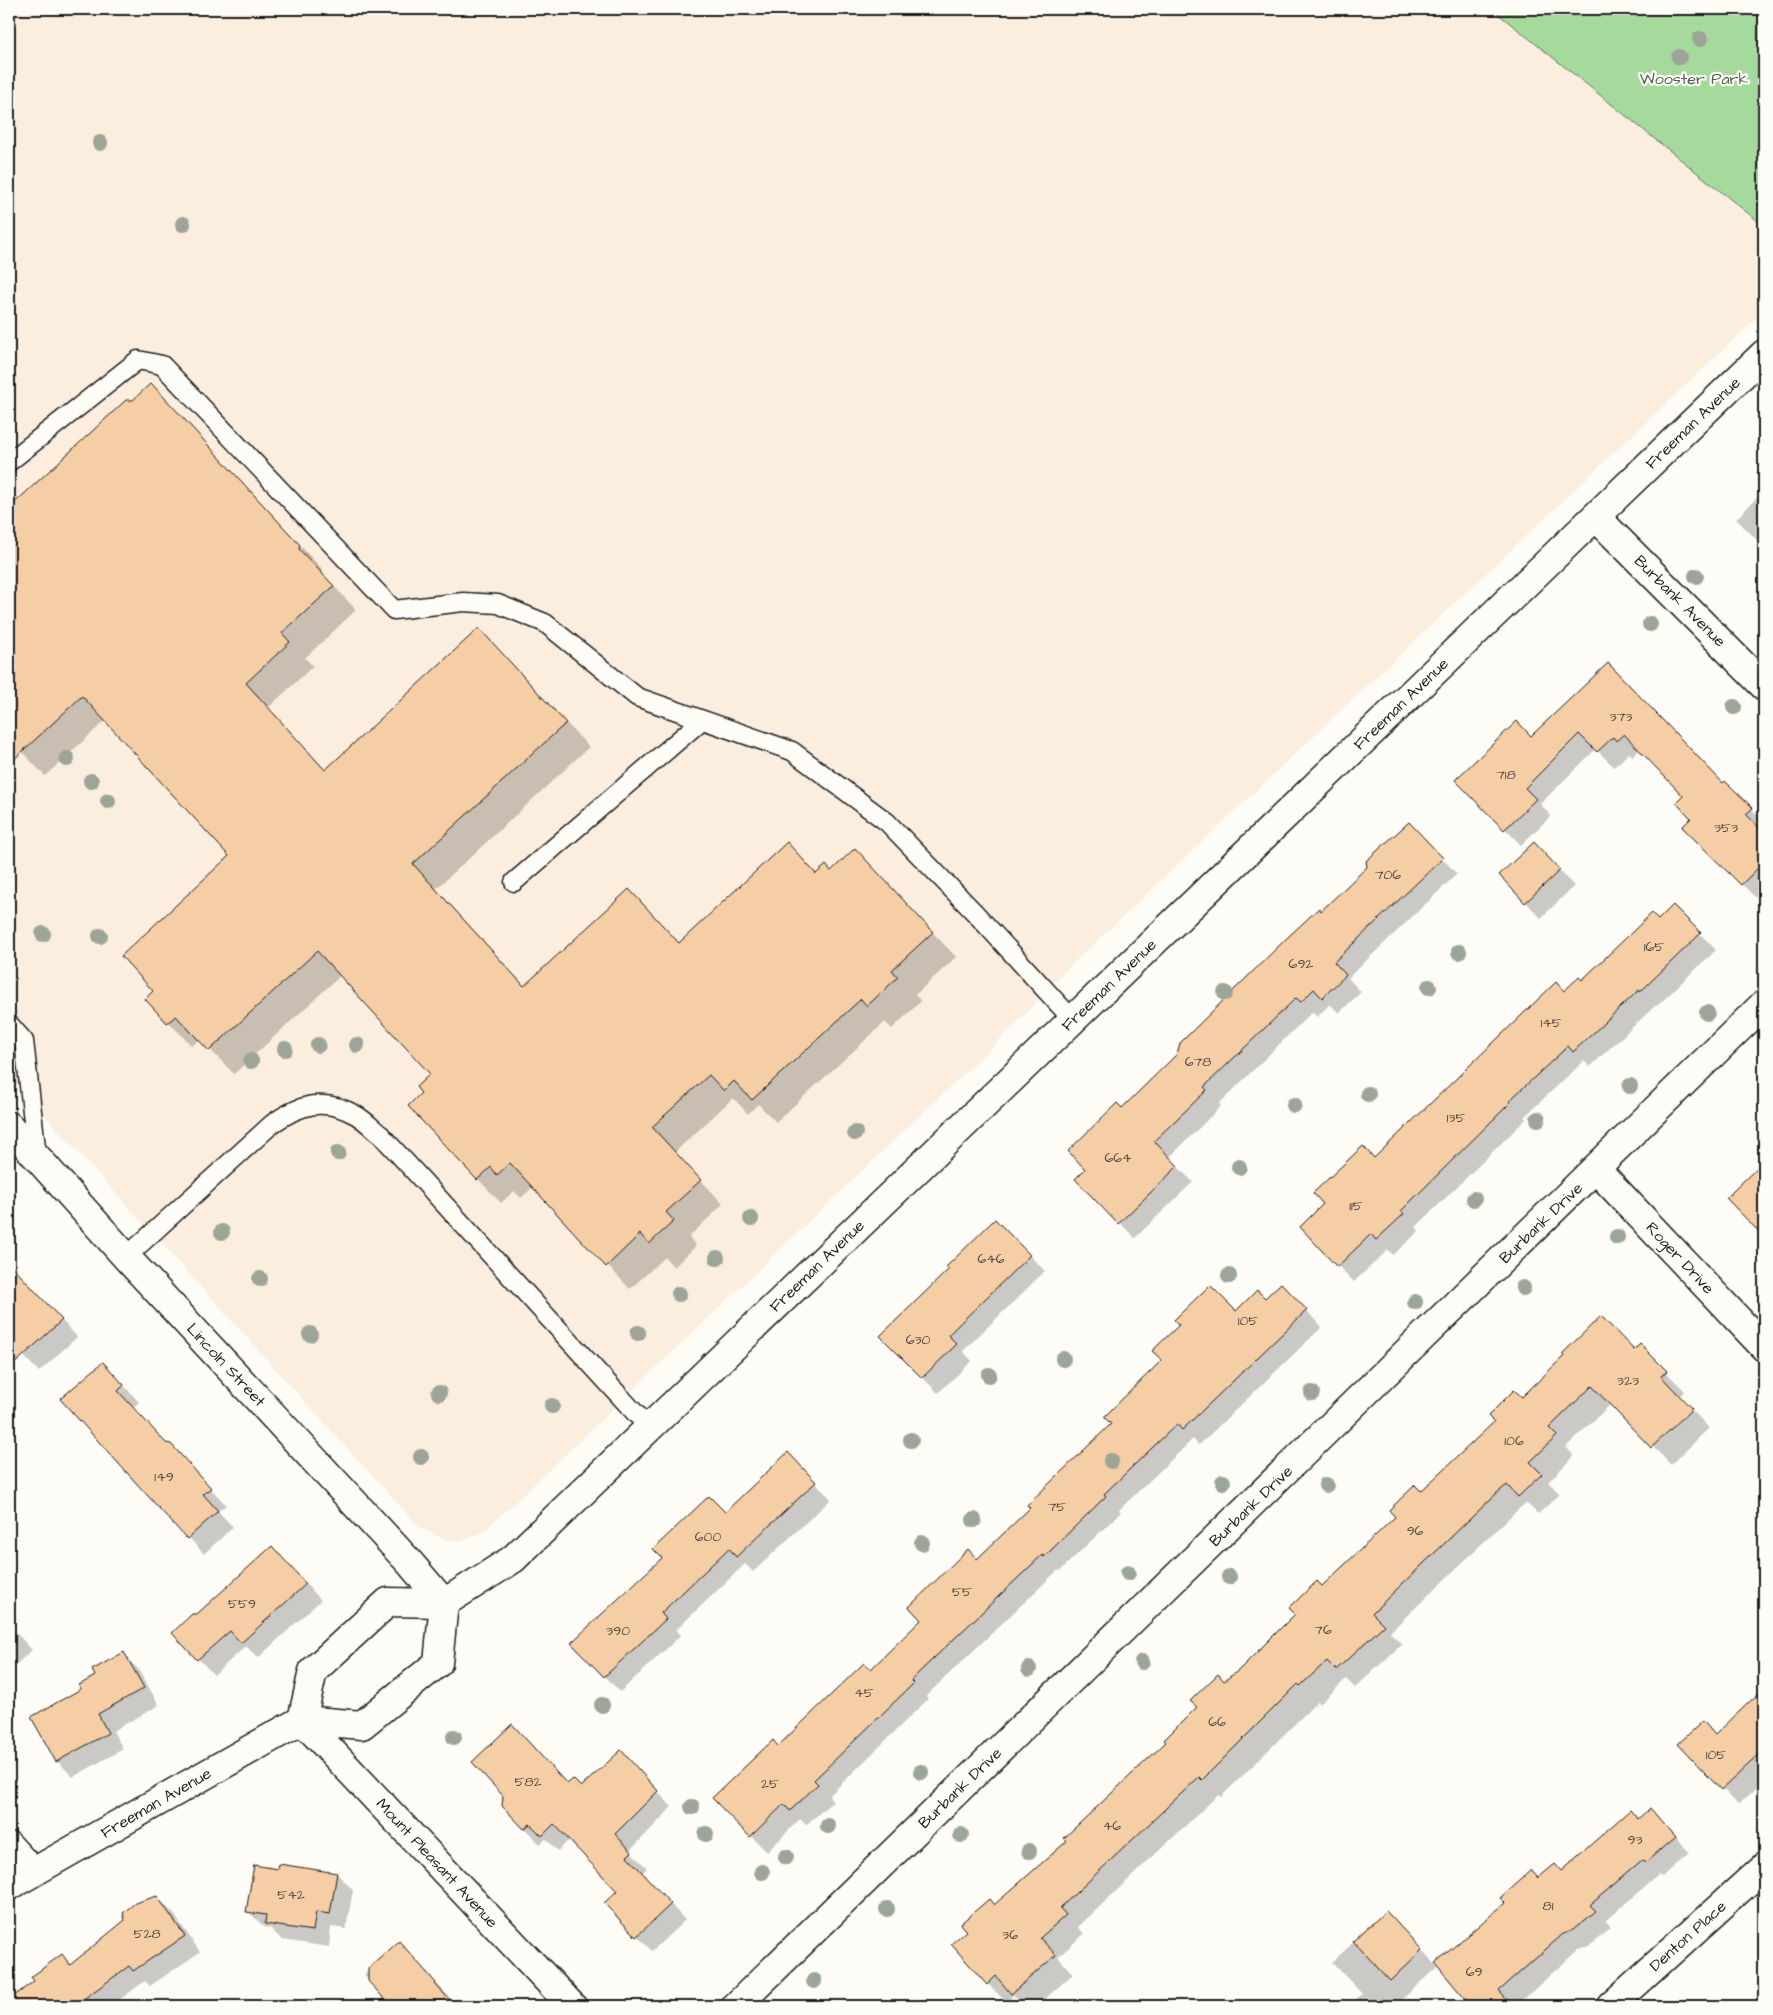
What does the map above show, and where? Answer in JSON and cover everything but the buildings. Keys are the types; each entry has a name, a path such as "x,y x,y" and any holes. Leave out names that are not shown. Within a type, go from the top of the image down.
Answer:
{"street":[{"name":"Freeman Avenue","path":"444,1603 513,1559 1764,354"},
{"name":"Burbank Avenue","path":"1596,517 1764,686"},
{"name":"Burbank Drive","path":"736,2006 1764,1004"},
{"name":"Lincoln Street","path":"9,1126 126,1257 410,1563 444,1603"},
{"name":"Roger Drive","path":"1596,1169 1764,1347"},
{"path":"388,1602 444,1603 438,1663 362,1725 302,1720 313,1671 388,1602"},
{"name":"Freeman Avenue","path":"9,1886 302,1720"},
{"name":"Mount Pleasant Avenue","path":"302,1720 572,2006"},
{"path":"9,1846 33,1872"},
{"name":"Denton Place","path":"1611,2006 1764,1866"}],"lane":[{"path":"9,462 138,360 162,365 394,610 462,602 498,604 545,623 637,697 792,751 887,822 976,914 1073,1020"},
{"path":"514,882 702,720"},
{"path":"9,1024 24,1041 37,1157"},
{"path":"126,1257 272,1124 288,1112 309,1105 333,1106 356,1115 381,1135 648,1428"}],"shaded area":[{"path":"9,9 1492,9 1764,226 1764,311 1065,971 1016,1024 507,1510 483,1532 463,1541 443,1539 419,1527 9,1076"}],"green space":[{"name":"Wooster Park","path":"1492,9 1764,9 1764,226"}]}
